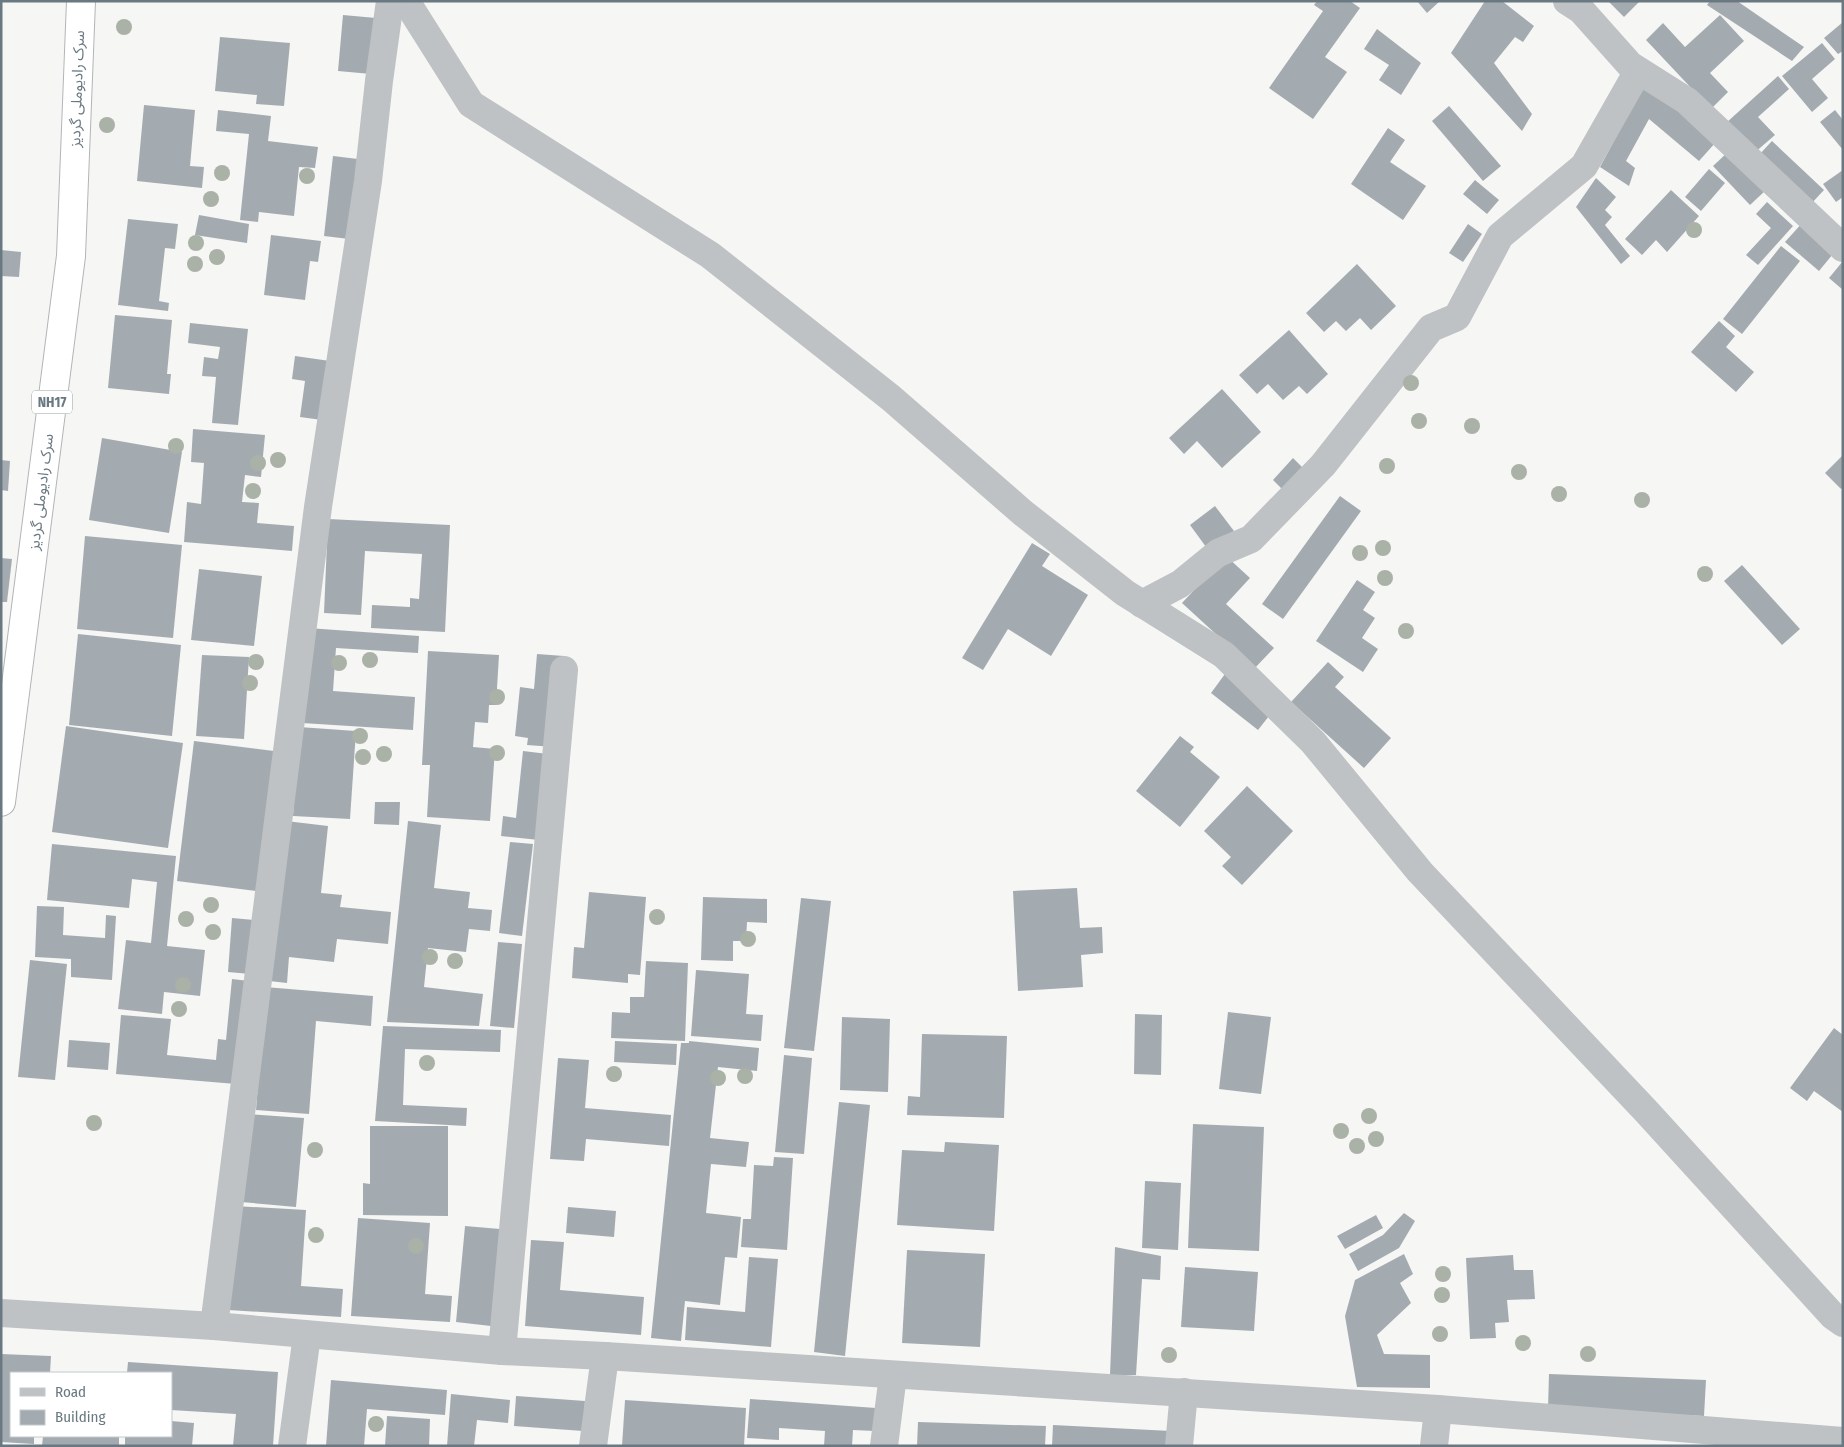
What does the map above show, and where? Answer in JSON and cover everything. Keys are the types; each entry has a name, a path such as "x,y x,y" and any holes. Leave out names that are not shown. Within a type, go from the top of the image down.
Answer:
{"highway":[{"name":"سرک رادیوملی گردیز","path":"1,802 71,256 81,1"}],"street":[{"path":"214,1326 317,517 368,181 390,1"},
{"path":"406,1 471,104 710,255 891,398 1023,513 1125,593 1224,655 1313,742 1420,872 1646,1112 1833,1316 1843,1323"},
{"path":"1567,1 1581,10 1630,65 1687,102 1843,248"},
{"path":"1142,604 1180,584 1218,553 1251,538 1323,465 1431,328 1458,317 1500,236 1584,166 1638,71"},
{"path":"502,1351 564,670"},
{"path":"1,1313 214,1326 502,1351 1438,1409 1696,1438 1843,1441"},
{"path":"292,1446 307,1335"},
{"path":"593,1446 605,1356"},
{"path":"884,1446 893,1375"},
{"path":"1179,1446 1184,1392"},
{"path":"1434,1446 1438,1409"}],"building":[{"path":"1317,1 1350,1 1360,8 1325,57 1347,72 1313,119 1269,88 1323,11 1314,5"},
{"path":"1417,1 1440,1 1427,13"},
{"path":"1485,1 1502,1 1534,26 1523,42 1515,37 1494,63 1532,114 1522,131 1451,53"},
{"path":"1608,1 1640,1 1624,17"},
{"path":"1710,1 1737,1 1804,47 1792,61 1707,5"},
{"path":"343,15 376,18 371,74 338,71"},
{"path":"1720,15 1744,41 1710,73 1728,92 1711,109 1646,40 1663,23 1685,47"},
{"path":"1843,22 1843,51 1838,54 1824,38"},
{"path":"1377,29 1421,63 1401,95 1379,80 1389,65 1364,49"},
{"path":"220,37 290,43 284,106 256,104 257,95 215,91"},
{"path":"1822,43 1835,59 1812,79 1828,98 1812,112 1782,76"},
{"path":"1778,76 1789,89 1758,117 1775,135 1753,154 1726,123"},
{"path":"1646,81 1716,142 1699,161 1649,119 1626,161 1635,168 1629,186 1600,167"},
{"path":"144,105 195,110 190,166 204,167 202,188 137,181"},
{"path":"1449,106 1501,166 1483,181 1432,121"},
{"path":"218,110 271,116 268,141 318,147 315,168 299,167 294,216 259,212 258,222 240,220 249,134 216,131"},
{"path":"1835,110 1843,120 1843,150 1820,122"},
{"path":"1388,128 1405,140 1390,162 1426,186 1403,220 1351,184"},
{"path":"1772,141 1824,190 1810,205 1758,156"},
{"path":"1728,152 1766,190 1750,205 1713,166"},
{"path":"333,156 358,159 349,239 324,236"},
{"path":"1709,169 1725,183 1701,211 1685,197"},
{"path":"1843,170 1843,197 1836,202 1823,184"},
{"path":"1596,178 1616,197 1605,210 1612,217 1605,225 1630,256 1621,264 1576,207"},
{"path":"1475,180 1499,200 1487,214 1463,194"},
{"path":"1671,190 1699,216 1667,252 1656,240 1642,255 1625,239"},
{"path":"1767,202 1793,226 1758,265 1746,255 1771,228 1756,214"},
{"path":"199,215 249,224 247,243 195,235"},
{"path":"128,219 178,224 175,249 165,248 159,301 169,303 168,311 118,305"},
{"path":"1804,221 1837,249 1819,271 1785,242"},
{"path":"1468,224 1482,234 1463,262 1449,253"},
{"path":"271,235 321,241 318,262 310,261 305,300 264,295"},
{"path":"1781,246 1800,261 1742,334 1723,319"},
{"path":"1,250 21,252 19,277 1,276"},
{"path":"1843,261 1843,290 1829,278"},
{"path":"1357,264 1396,306 1371,330 1360,318 1346,331 1336,321 1324,332 1306,313"},
{"path":"115,315 172,320 167,374 171,374 169,394 108,388"},
{"path":"1719,321 1735,336 1726,347 1754,372 1736,392 1691,352"},
{"path":"190,323 248,329 238,425 212,423 216,377 202,376 204,357 218,359 220,347 188,343"},
{"path":"1289,330 1328,374 1307,394 1299,386 1283,400 1268,384 1257,394 1239,375"},
{"path":"295,356 330,361 322,420 300,417 305,381 292,379"},
{"path":"1222,389 1261,432 1222,468 1197,441 1184,454 1169,438"},
{"path":"193,429 265,435 261,477 245,475 242,502 259,503 257,523 294,526 292,551 184,542 187,502 201,504 204,463 191,462"},
{"path":"102,438 182,452 169,533 89,520"},
{"path":"1843,455 1843,487 1841,489 1825,473"},
{"path":"1293,458 1305,470 1284,491 1273,480"},
{"path":"1,460 10,461 8,491 1,490"},
{"path":"1340,496 1361,511 1283,619 1262,604"},
{"path":"1215,506 1234,531 1209,551 1190,525"},
{"path":"328,519 450,525 445,632 371,628 372,605 410,607 410,598 419,599 422,554 365,551 361,615 324,613"},
{"path":"85,536 182,545 173,638 77,629"},
{"path":"1032,543 1050,554 1042,566 1088,595 1051,656 1008,629 983,670 962,658"},
{"path":"1226,556 1250,578 1226,604 1274,648 1254,669 1182,603"},
{"path":"1,558 12,559 7,602 1,602"},
{"path":"1742,565 1800,629 1782,645 1724,581"},
{"path":"199,569 262,576 254,646 191,640"},
{"path":"1357,580 1375,592 1363,610 1375,618 1362,638 1378,649 1363,672 1316,641"},
{"path":"308,628 419,636 418,653 336,648 333,691 415,697 413,730 302,723"},
{"path":"78,634 181,645 172,736 69,725"},
{"path":"428,651 499,655 496,705 489,705 488,723 475,722 473,747 495,749 490,821 427,817 430,765 422,765"},
{"path":"537,654 564,656 554,747 527,745 528,738 515,736 520,687 534,689"},
{"path":"202,655 249,657 244,739 196,736"},
{"path":"1328,662 1344,677 1335,687 1391,738 1364,768 1291,702"},
{"path":"1225,674 1273,711 1258,730 1211,693"},
{"path":"66,726 183,743 168,848 52,832"},
{"path":"299,727 356,731 350,819 293,816"},
{"path":"1180,736 1194,747 1190,752 1220,777 1180,827 1136,791"},
{"path":"194,741 274,751 257,891 177,881"},
{"path":"523,751 548,754 539,840 501,836 503,816 516,818"},
{"path":"1247,786 1293,831 1242,885 1222,866 1231,857 1204,831"},
{"path":"375,802 400,802 399,825 374,824"},
{"path":"286,821 328,826 321,893 342,895 340,907 391,912 388,944 337,939 334,962 289,957 287,983 269,981"},
{"path":"408,821 441,825 434,888 470,892 468,908 492,910 490,931 469,929 466,952 428,948 424,987 483,994 479,1026 387,1022"},
{"path":"510,842 533,844 522,936 499,933"},
{"path":"52,844 176,856 167,946 205,950 200,996 164,992 162,1014 118,1009 126,940 151,943 157,882 132,879 129,908 47,900"},
{"path":"1077,888 1080,928 1102,927 1103,953 1081,955 1083,987 1018,991 1013,891"},
{"path":"589,892 646,897 640,975 628,974 628,983 572,978 574,947 584,948"},
{"path":"703,897 767,899 767,923 747,922 746,941 733,941 733,961 701,960"},
{"path":"801,898 831,901 814,1051 784,1048"},
{"path":"37,906 64,907 63,935 105,938 106,915 116,916 112,980 71,977 71,959 35,957"},
{"path":"232,918 254,920 250,974 228,972"},
{"path":"498,942 522,944 514,1028 490,1026"},
{"path":"30,960 67,964 55,1080 18,1077"},
{"path":"646,961 688,963 685,1041 611,1038 612,1012 630,1013 630,997 644,997"},
{"path":"696,970 749,974 746,1014 763,1015 761,1041 691,1036"},
{"path":"232,979 249,981 236,1084 116,1074 121,1015 171,1019 167,1055 216,1060 218,1039 226,1040"},
{"path":"265,987 373,996 371,1026 316,1021 309,1114 256,1110"},
{"path":"1228,1012 1271,1017 1261,1094 1219,1089"},
{"path":"1135,1014 1162,1015 1161,1075 1134,1074"},
{"path":"842,1017 890,1019 888,1092 840,1090"},
{"path":"383,1026 501,1030 500,1052 405,1049 403,1105 467,1108 466,1126 375,1121"},
{"path":"1834,1028 1843,1035 1843,1112 1814,1091 1807,1101 1790,1088"},
{"path":"922,1034 1007,1036 1004,1118 907,1115 908,1096 920,1097"},
{"path":"69,1040 110,1043 108,1070 67,1067"},
{"path":"615,1041 677,1044 676,1065 614,1062"},
{"path":"689,1041 759,1048 757,1071 718,1067 710,1138 749,1142 746,1167 711,1164 706,1213 741,1217 737,1258 725,1257 720,1305 685,1301 681,1341 651,1338 681,1043 689,1043"},
{"path":"784,1055 812,1058 804,1154 775,1152"},
{"path":"558,1058 589,1060 585,1108 671,1115 669,1146 586,1139 584,1161 550,1159"},
{"path":"839,1102 870,1105 845,1356 814,1352"},
{"path":"248,1114 304,1118 296,1207 241,1202"},
{"path":"1193,1124 1264,1127 1259,1251 1188,1248"},
{"path":"370,1126 448,1126 448,1216 363,1215 363,1183 370,1184"},
{"path":"945,1142 999,1145 994,1231 897,1225 902,1150 944,1152"},
{"path":"774,1157 793,1158 787,1250 741,1247 743,1219 751,1219 754,1165 773,1166"},
{"path":"1145,1181 1181,1183 1178,1250 1142,1248"},
{"path":"234,1206 306,1210 301,1286 343,1289 341,1317 228,1310"},
{"path":"568,1207 616,1211 614,1237 566,1233"},
{"path":"1404,1213 1415,1221 1399,1248 1358,1271 1349,1254 1383,1235"},
{"path":"1376,1215 1383,1228 1345,1249 1337,1236"},
{"path":"358,1218 430,1223 425,1294 452,1296 450,1322 351,1316"},
{"path":"465,1226 500,1229 491,1326 456,1322"},
{"path":"531,1240 564,1242 560,1290 644,1297 641,1335 525,1326"},
{"path":"1115,1247 1161,1256 1160,1280 1142,1279 1136,1375 1110,1375"},
{"path":"907,1250 985,1254 980,1347 902,1343"},
{"path":"1404,1254 1413,1274 1400,1283 1411,1303 1377,1335 1384,1354 1430,1355 1430,1388 1357,1387 1345,1316 1355,1280"},
{"path":"1513,1255 1514,1270 1533,1270 1535,1299 1507,1300 1509,1322 1495,1323 1496,1338 1470,1339 1466,1258"},
{"path":"749,1257 778,1259 771,1347 685,1340 687,1307 745,1312"},
{"path":"1185,1267 1258,1272 1254,1331 1181,1327"},
{"path":"1,1354 51,1356 50,1372 10,1372 10,1437 34,1437 34,1444 1,1442"},
{"path":"128,1362 278,1372 273,1446 233,1446 236,1414 172,1410 172,1372 127,1372"},
{"path":"1549,1374 1706,1380 1704,1416 1548,1409"},
{"path":"331,1380 447,1390 445,1415 367,1409 364,1446 326,1446"},
{"path":"451,1394 510,1400 508,1423 477,1420 474,1446 447,1446"},
{"path":"516,1396 585,1401 583,1431 514,1426"},
{"path":"750,1399 876,1408 875,1431 853,1430 852,1446 824,1446 825,1431 779,1428 779,1440 747,1438"},
{"path":"625,1400 746,1408 744,1446 622,1446"},
{"path":"387,1416 430,1419 429,1446 385,1446"},
{"path":"172,1421 194,1423 192,1446 125,1446 125,1437 172,1437"},
{"path":"918,1422 1046,1426 1045,1446 917,1446"},
{"path":"1053,1425 1171,1431 1170,1446 1052,1446"},
{"path":"43,1437 119,1437 119,1446 42,1446"}]}
